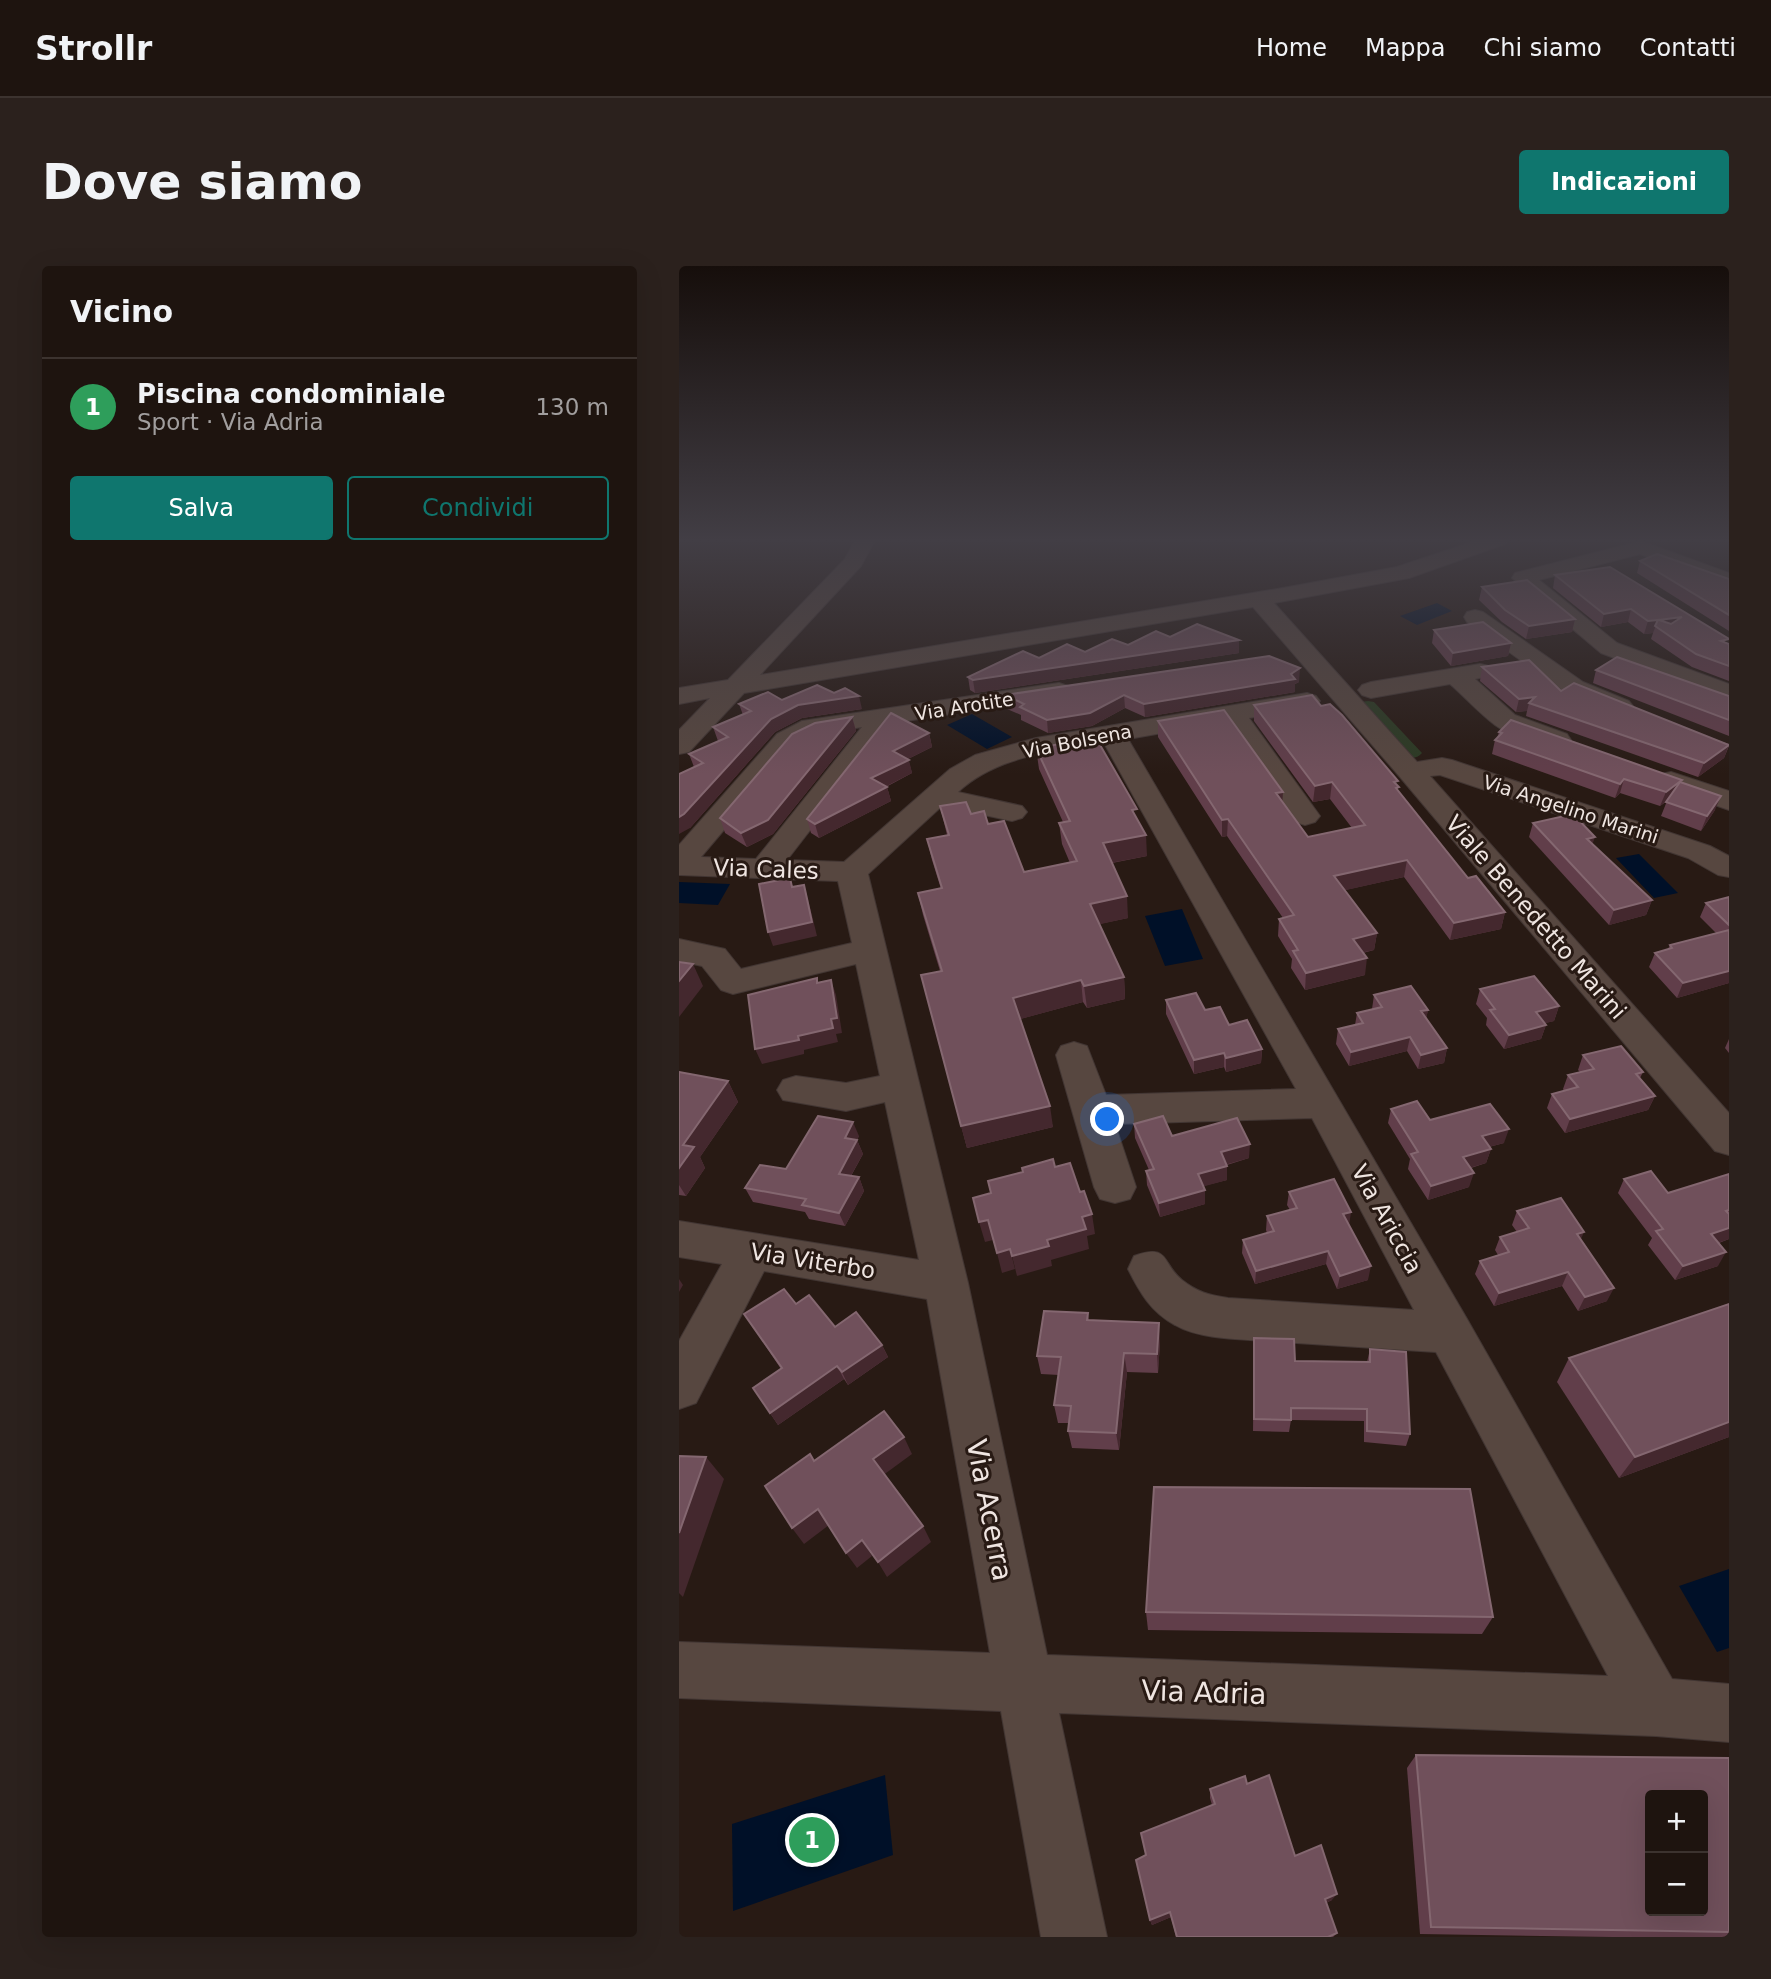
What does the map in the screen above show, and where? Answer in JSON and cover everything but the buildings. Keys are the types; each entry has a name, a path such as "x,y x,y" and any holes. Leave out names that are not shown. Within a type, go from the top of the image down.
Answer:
{"street":[{"path":"679,746 801,618"},
{"path":"681,697 1144,618"},
{"path":"1275,618 1306,654 1355,686 1397,719"},
{"path":"1304,618 1336,652"},
{"path":"1476,618 1574,687 1639,713"},
{"path":"1572,618 1609,648 1729,693"},
{"name":"Via Bolsena","path":"852,872 939,797 960,775 985,761 1036,746 1232,714 1355,686 1455,675 1609,648"},
{"path":"1279,658 1306,654"},
{"path":"1664,669 1703,656"},
{"path":"1455,675 1506,721 1585,749"},
{"name":"Viale Benedetto Marini","path":"1355,686 1425,761 1729,1140"},
{"name":"Via Arotite","path":"679,865 786,740 811,727 1088,687"},
{"path":"1232,714 1305,816"},
{"path":"765,868 883,718"},
{"name":"Via Ariccia","path":"1112,734 1323,1103 1656,1707"},
{"name":"Via Angelino Marini","path":"1425,761 1699,852 1729,869"},
{"path":"1650,773 1729,801"},
{"path":"939,797 1012,812"},
{"path":"1699,852 1729,845"},
{"name":"Via Cales","path":"679,865 852,872"},
{"name":"Via Acerra","path":"852,872 946,1283 1075,1937"},
{"path":"679,950 713,957 733,982 870,950"},
{"path":"1074,1055 1115,1187"},
{"path":"796,1090 846,1097 901,1084"},
{"path":"1091,1110 1323,1103"},
{"name":"Via Viterbo","path":"679,1239 946,1283"},
{"path":"679,1387 752,1251"},
{"path":"1150,1269 1163,1291 1192,1311 1229,1318 1451,1333"},
{"name":"Via Adria","path":"679,1671 1656,1707 1729,1713"}],"green space":[{"path":"1361,702 1374,702 1422,753 1420,755 1414,758 1405,757"}],"water":[{"path":"1404,618 1435,618 1417,625"},
{"path":"972,714 1012,737 987,749 947,725"},
{"path":"1639,854 1678,893 1654,898 1616,858"},
{"path":"679,882 730,884 718,905 679,903"},
{"path":"1182,909 1203,959 1165,966 1145,916"},
{"path":"1729,1569 1729,1648 1717,1652 1679,1586"},
{"path":"885,1775 893,1855 733,1911 732,1824"}],"place":[{"name":"Piscina condominiale","path":"812,1840"}]}
